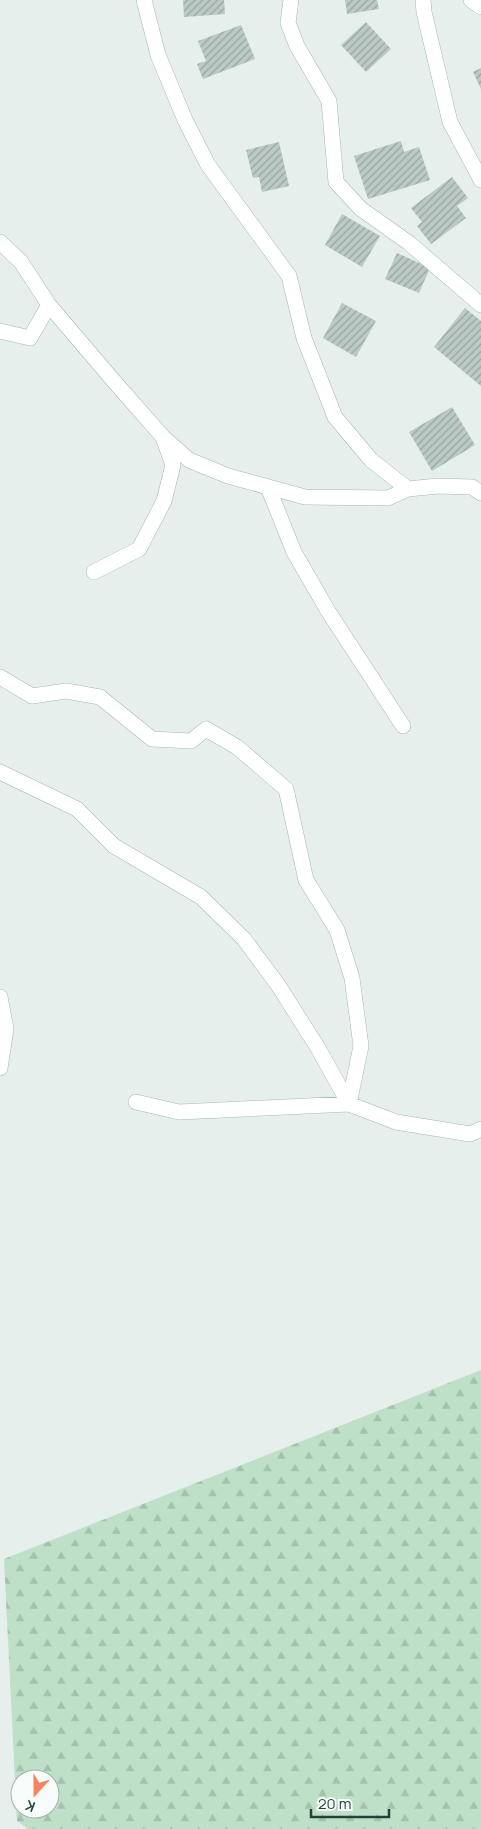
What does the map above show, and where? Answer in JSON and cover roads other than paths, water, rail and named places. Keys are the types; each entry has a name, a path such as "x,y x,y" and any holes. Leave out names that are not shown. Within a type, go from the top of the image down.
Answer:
{"street":[{"path":"144,0 158,55 184,120 208,165 289,276 304,338 336,417 371,460 408,489"},
{"path":"291,0 288,23 297,46 330,101 336,182 361,209 409,243 481,306"},
{"path":"423,0 424,12 450,122 481,180"},
{"path":"471,0 481,7"},
{"path":"0,242 21,262 49,305 163,437 189,460 228,476 305,497 388,498 408,489 438,486 472,487 481,493"},
{"path":"0,331 30,338 49,305"},
{"path":"94,572 139,549 164,501 173,464 163,437"},
{"path":"268,487 294,552 328,611 403,726"},
{"path":"0,677 32,696 66,691 100,696 152,739 191,741 206,729 237,747 286,789 306,880 337,930 352,978 361,1046 349,1104"},
{"path":"0,772 77,809 114,846 201,897 244,939 278,985 318,1048 349,1104"},
{"path":"0,997 6,1030 0,1068"},
{"path":"136,1102 179,1112 349,1104 396,1122 470,1134 481,1129"}]}
